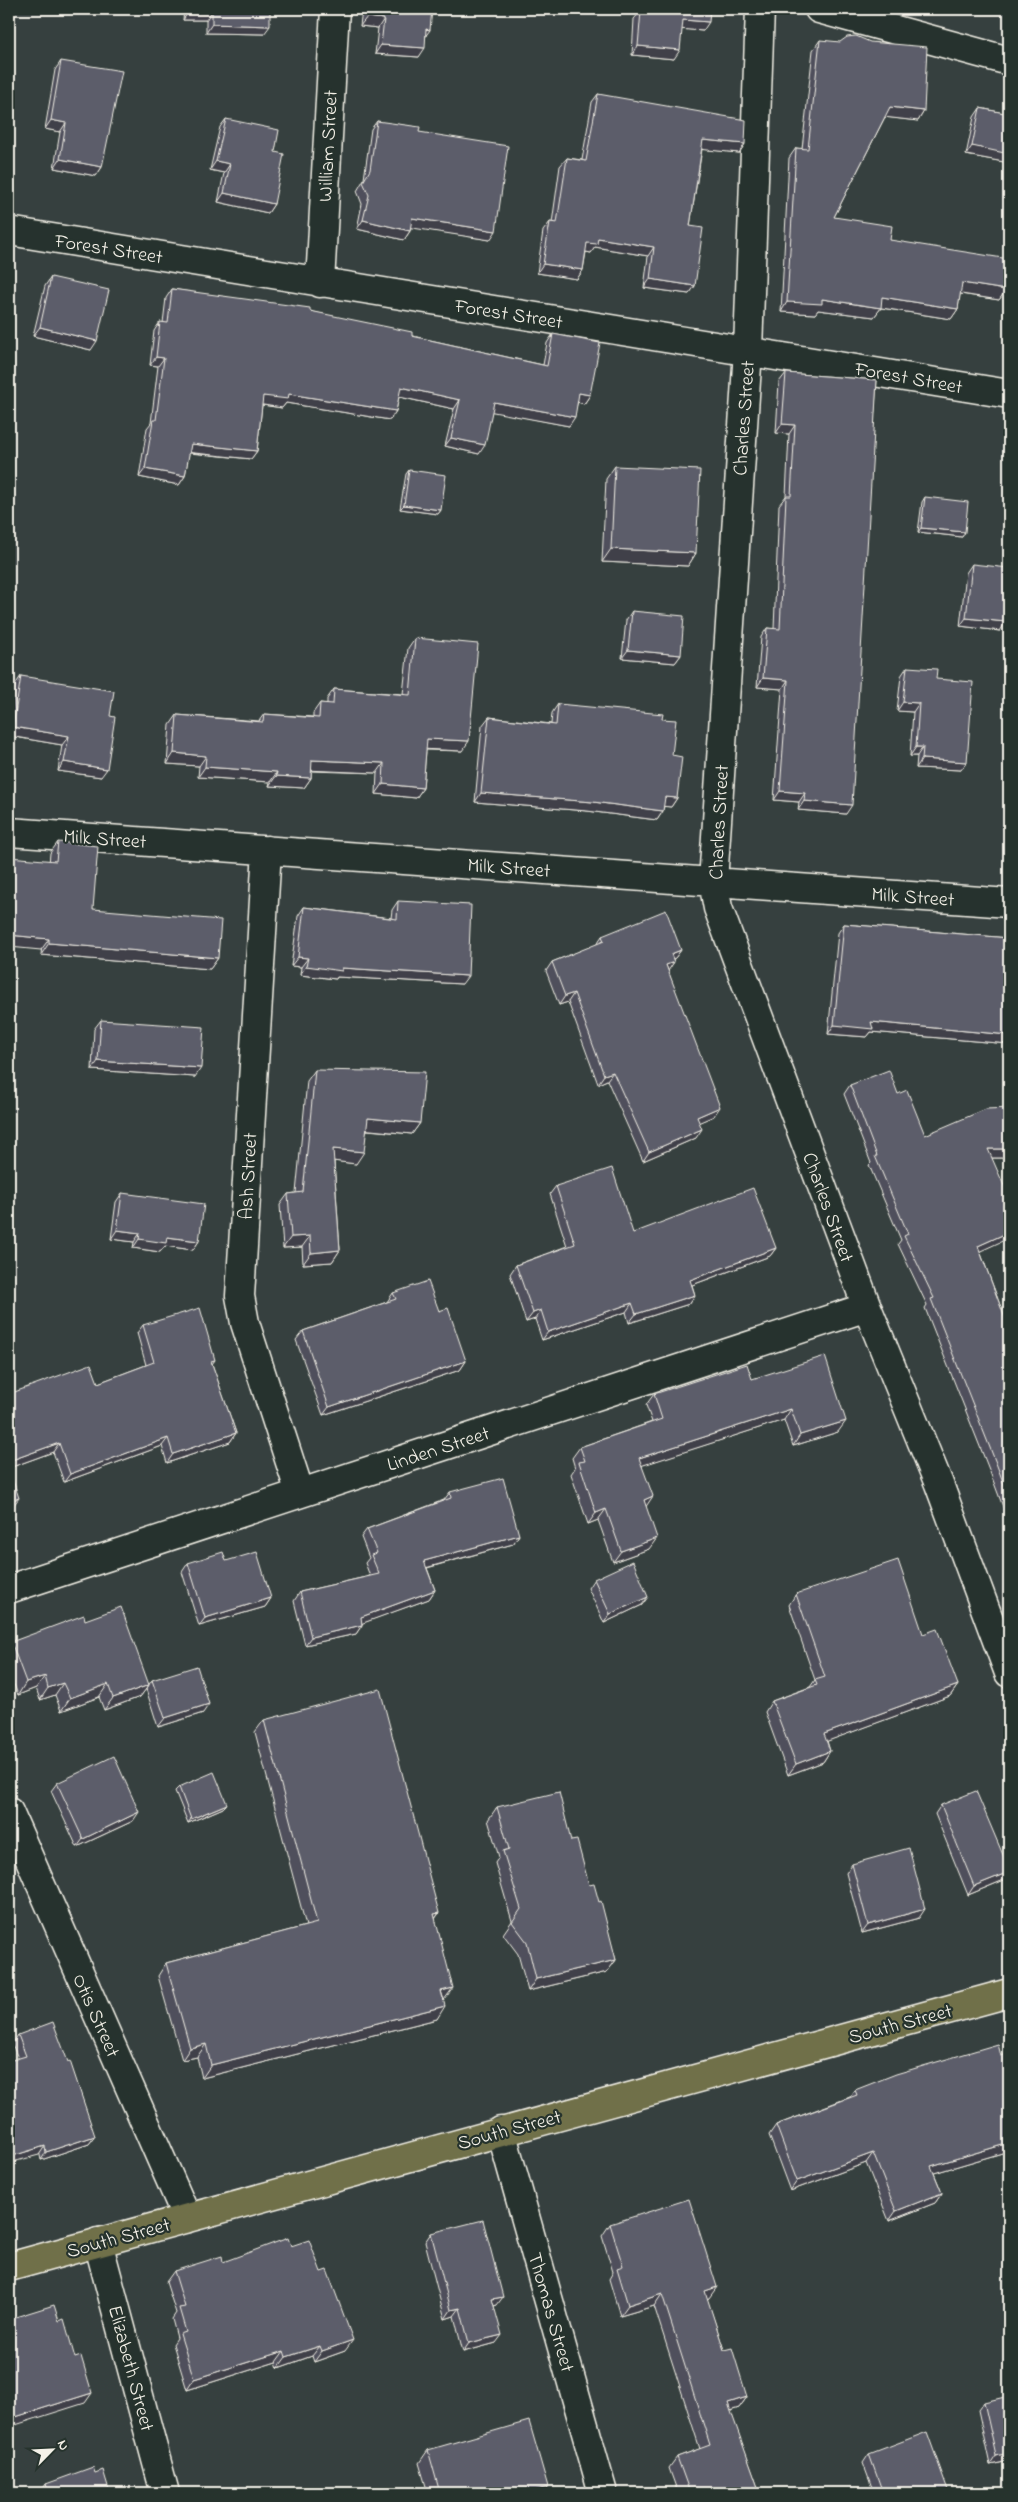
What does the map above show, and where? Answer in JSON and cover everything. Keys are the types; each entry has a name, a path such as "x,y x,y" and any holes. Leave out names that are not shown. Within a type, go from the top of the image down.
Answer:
{"main road":[{"name":"South Street","path":"9,2267 1009,1993"}],"street":[{"name":"William Street","path":"320,283 335,9"},
{"name":"Charles Street","path":"760,9 748,350 713,882 718,908 867,1307 938,1484 1009,1674"},
{"path":"819,9 1009,61"},
{"name":"Forest Street","path":"9,231 1009,394"},
{"name":"Milk Street","path":"9,832 1009,903"},
{"name":"Ash Street","path":"267,850 240,1296 245,1323 300,1492"},
{"name":"Linden Street","path":"9,1589 300,1492 659,1377 867,1307"},
{"name":"Otis Street","path":"9,1812 187,2218"},
{"name":"Thomas Street","path":"501,2131 603,2493"},
{"name":"Elizabeth Street","path":"98,2242 165,2493"}],"building":[{"path":"189,9 270,9 270,26 212,24 212,11 189,11"},
{"path":"367,9 432,9 430,30 426,29 425,48 381,45 384,19 367,17"},
{"path":"657,9 710,9 709,22 683,20 680,50 638,46 641,11 657,13"},
{"path":"856,36 870,42 927,47 924,111 890,107 834,217 892,226 890,240 1009,259 1006,290 962,283 958,309 882,297 881,308 822,299 822,304 787,302 796,148 808,149 820,40 840,42 847,37"},
{"path":"61,61 122,71 102,167 60,159 66,123 51,120"},
{"path":"598,94 746,120 745,144 703,140 690,226 703,228 695,286 650,279 654,247 598,238 597,244 587,243 583,270 543,264 550,222 557,223 567,158 586,161"},
{"path":"980,108 1009,114 1009,154 972,146"},
{"path":"226,119 279,130 275,152 284,154 274,204 224,193 230,164 216,161"},
{"path":"377,121 420,127 419,132 508,146 496,231 412,218 410,231 363,220 369,195 363,182 370,170"},
{"path":"51,277 109,290 97,341 40,327"},
{"path":"172,289 310,308 310,311 412,332 412,336 547,366 553,334 600,343 590,395 579,393 575,417 494,402 485,445 451,438 460,400 401,387 396,411 289,394 288,399 263,396 257,451 191,444 185,476 145,469 153,420 156,420 164,358 156,357 160,322 168,323"},
{"path":"786,373 877,380 852,805 804,801 805,793 780,791 788,680 763,678 767,628 780,629 786,496 791,496 795,425 782,424"},
{"path":"615,466 700,470 696,553 611,549"},
{"path":"409,470 446,475 441,510 404,505"},
{"path":"925,497 968,502 965,532 921,528"},
{"path":"972,564 1009,568 1006,622 966,618"},
{"path":"632,611 684,616 681,655 628,650"},
{"path":"415,638 478,644 469,741 427,739 423,788 383,784 384,763 312,760 311,778 276,776 277,772 205,767 206,756 174,753 177,715 263,722 264,714 319,718 320,703 333,704 334,689 410,695"},
{"path":"907,667 937,669 936,679 973,682 967,762 922,759 923,747 916,747 919,703 903,702"},
{"path":"21,676 114,691 110,716 115,717 107,769 64,762 69,736 13,727"},
{"path":"558,704 663,714 662,719 676,720 672,755 682,757 677,798 665,797 663,811 593,802 481,793 489,717 556,725"},
{"path":"58,842 98,846 93,909 221,920 218,958 49,943 49,939 9,935 9,857 56,861"},
{"path":"398,901 471,905 468,976 342,968 342,971 306,966 308,958 298,957 304,907 397,919"},
{"path":"666,910 681,950 671,954 674,962 666,965 720,1107 697,1117 702,1129 649,1152 613,1072 604,1075 574,993 565,996 552,962 604,941 602,936"},
{"path":"844,924 1009,938 1009,1035 871,1022 873,1029 834,1025"},
{"path":"101,1020 204,1027 201,1068 98,1061"},
{"path":"315,1070 425,1072 420,1123 368,1118 364,1152 333,1149 340,1250 311,1253 310,1236 291,1237 288,1194 303,1192"},
{"path":"889,1070 898,1094 907,1090 925,1135 986,1109 1009,1108 1009,1149 988,1149 1009,1197 1009,1232 978,1246 1009,1329 1009,1498 931,1299 934,1298 904,1236 908,1234 875,1156 877,1156 850,1085"},
{"path":"612,1168 633,1233 753,1188 776,1248 690,1280 695,1295 636,1314 632,1303 548,1332 541,1310 533,1313 516,1265 575,1244 556,1186"},
{"path":"122,1193 204,1204 199,1241 167,1237 166,1243 139,1239 140,1233 117,1230"},
{"path":"428,1281 439,1311 448,1308 466,1361 329,1407 303,1331 396,1299 393,1293"},
{"path":"200,1308 215,1360 211,1361 236,1433 173,1454 168,1438 70,1474 59,1443 9,1461 9,1394 91,1364 98,1383 154,1362 143,1325"},
{"path":"825,1356 846,1421 800,1435 791,1409 639,1458 653,1496 644,1500 657,1538 621,1551 606,1509 596,1513 579,1462 585,1461 580,1447 662,1419 654,1394 747,1364 752,1379"},
{"path":"9,1469 19,1498 9,1501"},
{"path":"503,1478 519,1535 424,1561 435,1590 361,1617 362,1625 311,1637 300,1592 379,1574 371,1555 377,1553 367,1529 451,1498 450,1492"},
{"path":"223,1552 226,1561 257,1552 271,1598 205,1618 188,1563"},
{"path":"898,1560 923,1634 937,1629 958,1685 824,1734 830,1751 796,1764 772,1701 817,1685 815,1680 825,1677 796,1594"},
{"path":"633,1561 648,1597 610,1614 594,1579"},
{"path":"121,1607 149,1685 113,1698 108,1684 70,1698 63,1683 48,1688 45,1676 26,1682 11,1642 84,1615 85,1620"},
{"path":"197,1666 209,1704 165,1718 152,1680"},
{"path":"380,1689 439,1913 434,1914 453,1988 441,1991 445,2006 211,2065 206,2044 190,2048 166,1963 317,1923 264,1720"},
{"path":"114,1756 139,1812 83,1839 57,1783"},
{"path":"214,1772 227,1804 191,1819 179,1787"},
{"path":"976,1791 1009,1872 974,1886 941,1805"},
{"path":"559,1792 571,1841 577,1840 589,1885 594,1884 599,1902 601,1901 616,1960 536,1979 527,1942 512,1922 521,1909 503,1851 509,1849 497,1807"},
{"path":"909,1848 925,1909 868,1925 852,1864"},
{"path":"53,2022 68,2062 70,2061 95,2136 46,2152 45,2146 9,2157 9,2061 26,2056 18,2035"},
{"path":"998,2044 1001,2056 1009,2053 1009,2143 931,2166 942,2193 896,2211 873,2153 797,2181 776,2125 857,2095 855,2090 896,2074"},
{"path":"689,2199 717,2287 705,2291 724,2350 732,2348 747,2397 728,2403 760,2493 690,2493 677,2457 710,2445 662,2294 628,2305 617,2268 623,2266 610,2224"},
{"path":"483,2220 503,2297 492,2299 502,2335 469,2343 460,2308 451,2310 431,2233"},
{"path":"288,2238 291,2246 309,2240 321,2272 327,2270 353,2340 322,2351 320,2346 286,2357 284,2351 194,2379 180,2334 186,2332 179,2308 185,2307 174,2271 222,2256 223,2262"},
{"path":"54,2305 59,2321 64,2319 75,2358 81,2356 92,2393 9,2419 9,2319"},
{"path":"1009,2396 1009,2453 996,2456 984,2402"},
{"path":"529,2421 548,2487 526,2493 440,2493 428,2450"},
{"path":"927,2432 949,2493 883,2493 869,2454"},
{"path":"93,2467 95,2473 103,2470 110,2493 49,2493 46,2484"}]}
